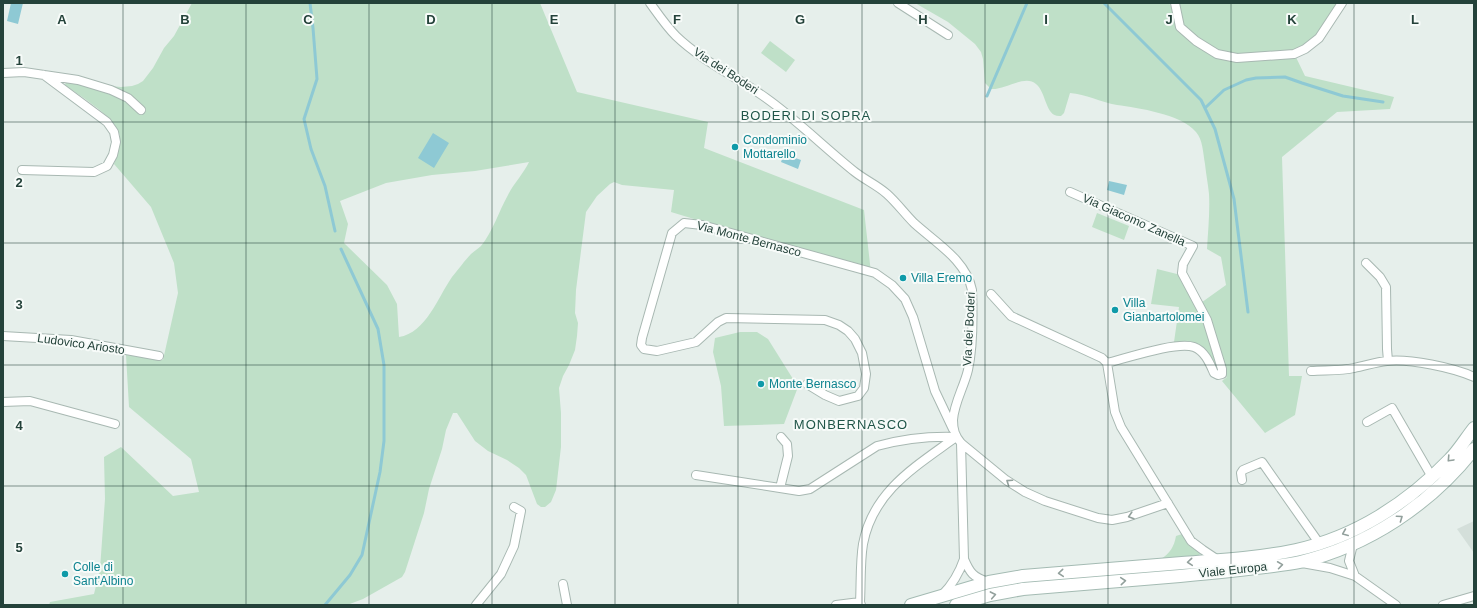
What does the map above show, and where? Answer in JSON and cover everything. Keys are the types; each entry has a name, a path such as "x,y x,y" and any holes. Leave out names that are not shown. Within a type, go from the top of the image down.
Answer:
{"street":[{"name":"Via dei Boderi","path":"650,3 677,37 768,99 856,173 877,186 888,195 913,222 958,261 966,271 972,290 970,353 968,371 953,419 957,436"},
{"path":"898,3 948,35"},
{"path":"1175,3 1180,27 1196,42 1217,54 1237,58 1294,54 1305,49 1319,38 1342,3"},
{"path":"3,73 24,72 78,80 111,90 128,98 141,110"},
{"path":"22,170 94,172 107,166 113,155 116,142 114,132 107,122 44,75"},
{"name":"Via Giacomo Zanella","path":"1070,192 1193,246 1183,264 1182,273 1207,320 1222,369 1222,374 1218,375 1214,373 1204,355 1195,347 1178,345 1107,364"},
{"name":"Via Monte Bernasco","path":"807,384 825,395 840,401 858,396 864,388 866,374 862,353 855,339 839,325 825,320 726,318 718,322 696,342 657,351 644,349 641,345 642,338 652,302 672,233 678,227 684,223 707,227 875,273 892,285 905,298 914,316 935,391 957,436 964,559 958,577 942,596"},
{"path":"1366,263 1380,277 1386,287 1388,360"},
{"path":"991,294 1011,316 1102,358 1107,364 1115,412 1122,427 1191,541 1218,560"},
{"name":"Ludovico Ariosto","path":"3,336 71,340 159,356"},
{"path":"1312,371 1353,368 1388,360 1410,361 1466,373 1474,377"},
{"path":"3,402 30,401 115,424"},
{"path":"1367,422 1392,408 1432,476"},
{"name":"Viale Europa","path":"911,605 989,582 1023,576 1255,556 1296,550 1319,544 1349,532 1383,514 1418,490 1451,458 1474,428"},
{"path":"696,475 799,491 810,489 877,446 932,436 957,436 1006,480 1025,492 1045,501 1098,518 1112,520 1127,517 1168,503"},
{"path":"836,605 860,603 863,545 870,520 882,498 906,474 957,436"},
{"path":"780,437 786,444 788,456 780,488"},
{"name":"Viale Europa","path":"956,605 990,595 1024,589 1250,569 1299,562 1328,554 1353,544 1392,523 1425,500 1461,466 1474,449"},
{"path":"1242,480 1241,473 1243,470 1262,462 1319,544"},
{"path":"476,605 501,574 514,546 521,511 514,507"},
{"path":"1353,544 1349,561 1355,576"},
{"path":"964,559 972,574 977,578 989,582"},
{"path":"1299,562 1330,568 1355,576 1396,605"},
{"path":"563,584 567,605"},
{"path":"1443,605 1474,596"}],"shaded area":[{"path":"1474,521 1474,553 1457,529"}],"green space":[{"path":"192,3 540,3 577,92 708,122 704,148 864,210 871,273 671,212 674,190 622,185 614,182 597,196 586,212 576,290 575,313 578,323 575,350 559,388 561,447 556,490 551,502 545,507 541,507 537,504 526,475 507,460 488,451 475,441 457,413 453,413 446,430 442,449 429,489 424,513 405,572 402,577 363,599 347,605 49,605 50,602 94,594 100,569 105,499 104,457 121,447 173,496 199,492 191,459 129,407 126,355 163,360 178,293 174,263 151,207 114,164 120,143 118,130 102,112 65,85 66,82 121,87 138,84 143,81 153,68 164,48 174,36","holes":["529,162 510,191 496,221 481,246 469,256 452,277 424,322 417,329 399,337 397,304 387,285 344,243 348,224 340,201 386,183 432,175 475,171"]},
{"path":"915,3 1169,3 1180,22 1177,3 1339,3 1317,36 1293,51 1305,76 1394,97 1390,109 1337,112 1282,157 1289,376 1302,376 1295,415 1265,433 1222,381 1227,377 1216,370 1196,344 1174,342 1179,307 1151,304 1157,269 1181,275 1198,305 1226,285 1221,257 1207,249 1209,194 1202,147 1196,132 1189,126 1170,116 1147,110 1111,104 1087,96 1070,93 1064,113 1061,116 1056,116 1049,109 1040,88 1032,81 1021,81 997,89 991,89 985,83 983,59 981,52 975,44 948,22"},
{"path":"770,41 795,60 786,72 761,53"},
{"path":"1097,213 1129,226 1124,240 1092,227"},
{"path":"740,332 757,332 768,339 798,387 784,424 724,426 721,386 713,352 715,338"},
{"path":"1182,534 1200,553 1199,556 1161,559 1171,549 1176,536"}],"water":[{"path":"11,3 23,3 18,24 7,21"},
{"path":"433,133 449,143 434,168 418,158"},
{"path":"784,154 801,160 798,169 781,162"},
{"path":"1109,181 1127,185 1124,195 1107,190"}],"waterway":[{"path":"310,3 317,79 304,119 311,149 325,186 335,231"},
{"path":"987,96 1027,3"},
{"path":"1104,3 1201,100 1215,129 1234,199 1248,312"},
{"path":"1205,108 1224,90 1246,80 1256,78 1285,77 1343,96 1383,102"},
{"path":"325,605 350,575 362,555 380,472 384,441 384,365 378,329 341,249"}],"place":[{"name":"Condominio Mottarello","path":"735,147"},
{"name":"Villa Eremo","path":"903,278"},
{"name":"Villa Gianbartolomei","path":"1115,310"},
{"name":"Monte Bernasco","path":"761,384"},
{"name":"Colle di Sant'Albino","path":"65,574"}],"district":[{"name":"BODERI DI SOPRA","path":"806,115"},
{"name":"MONBERNASCO","path":"851,424"}]}
